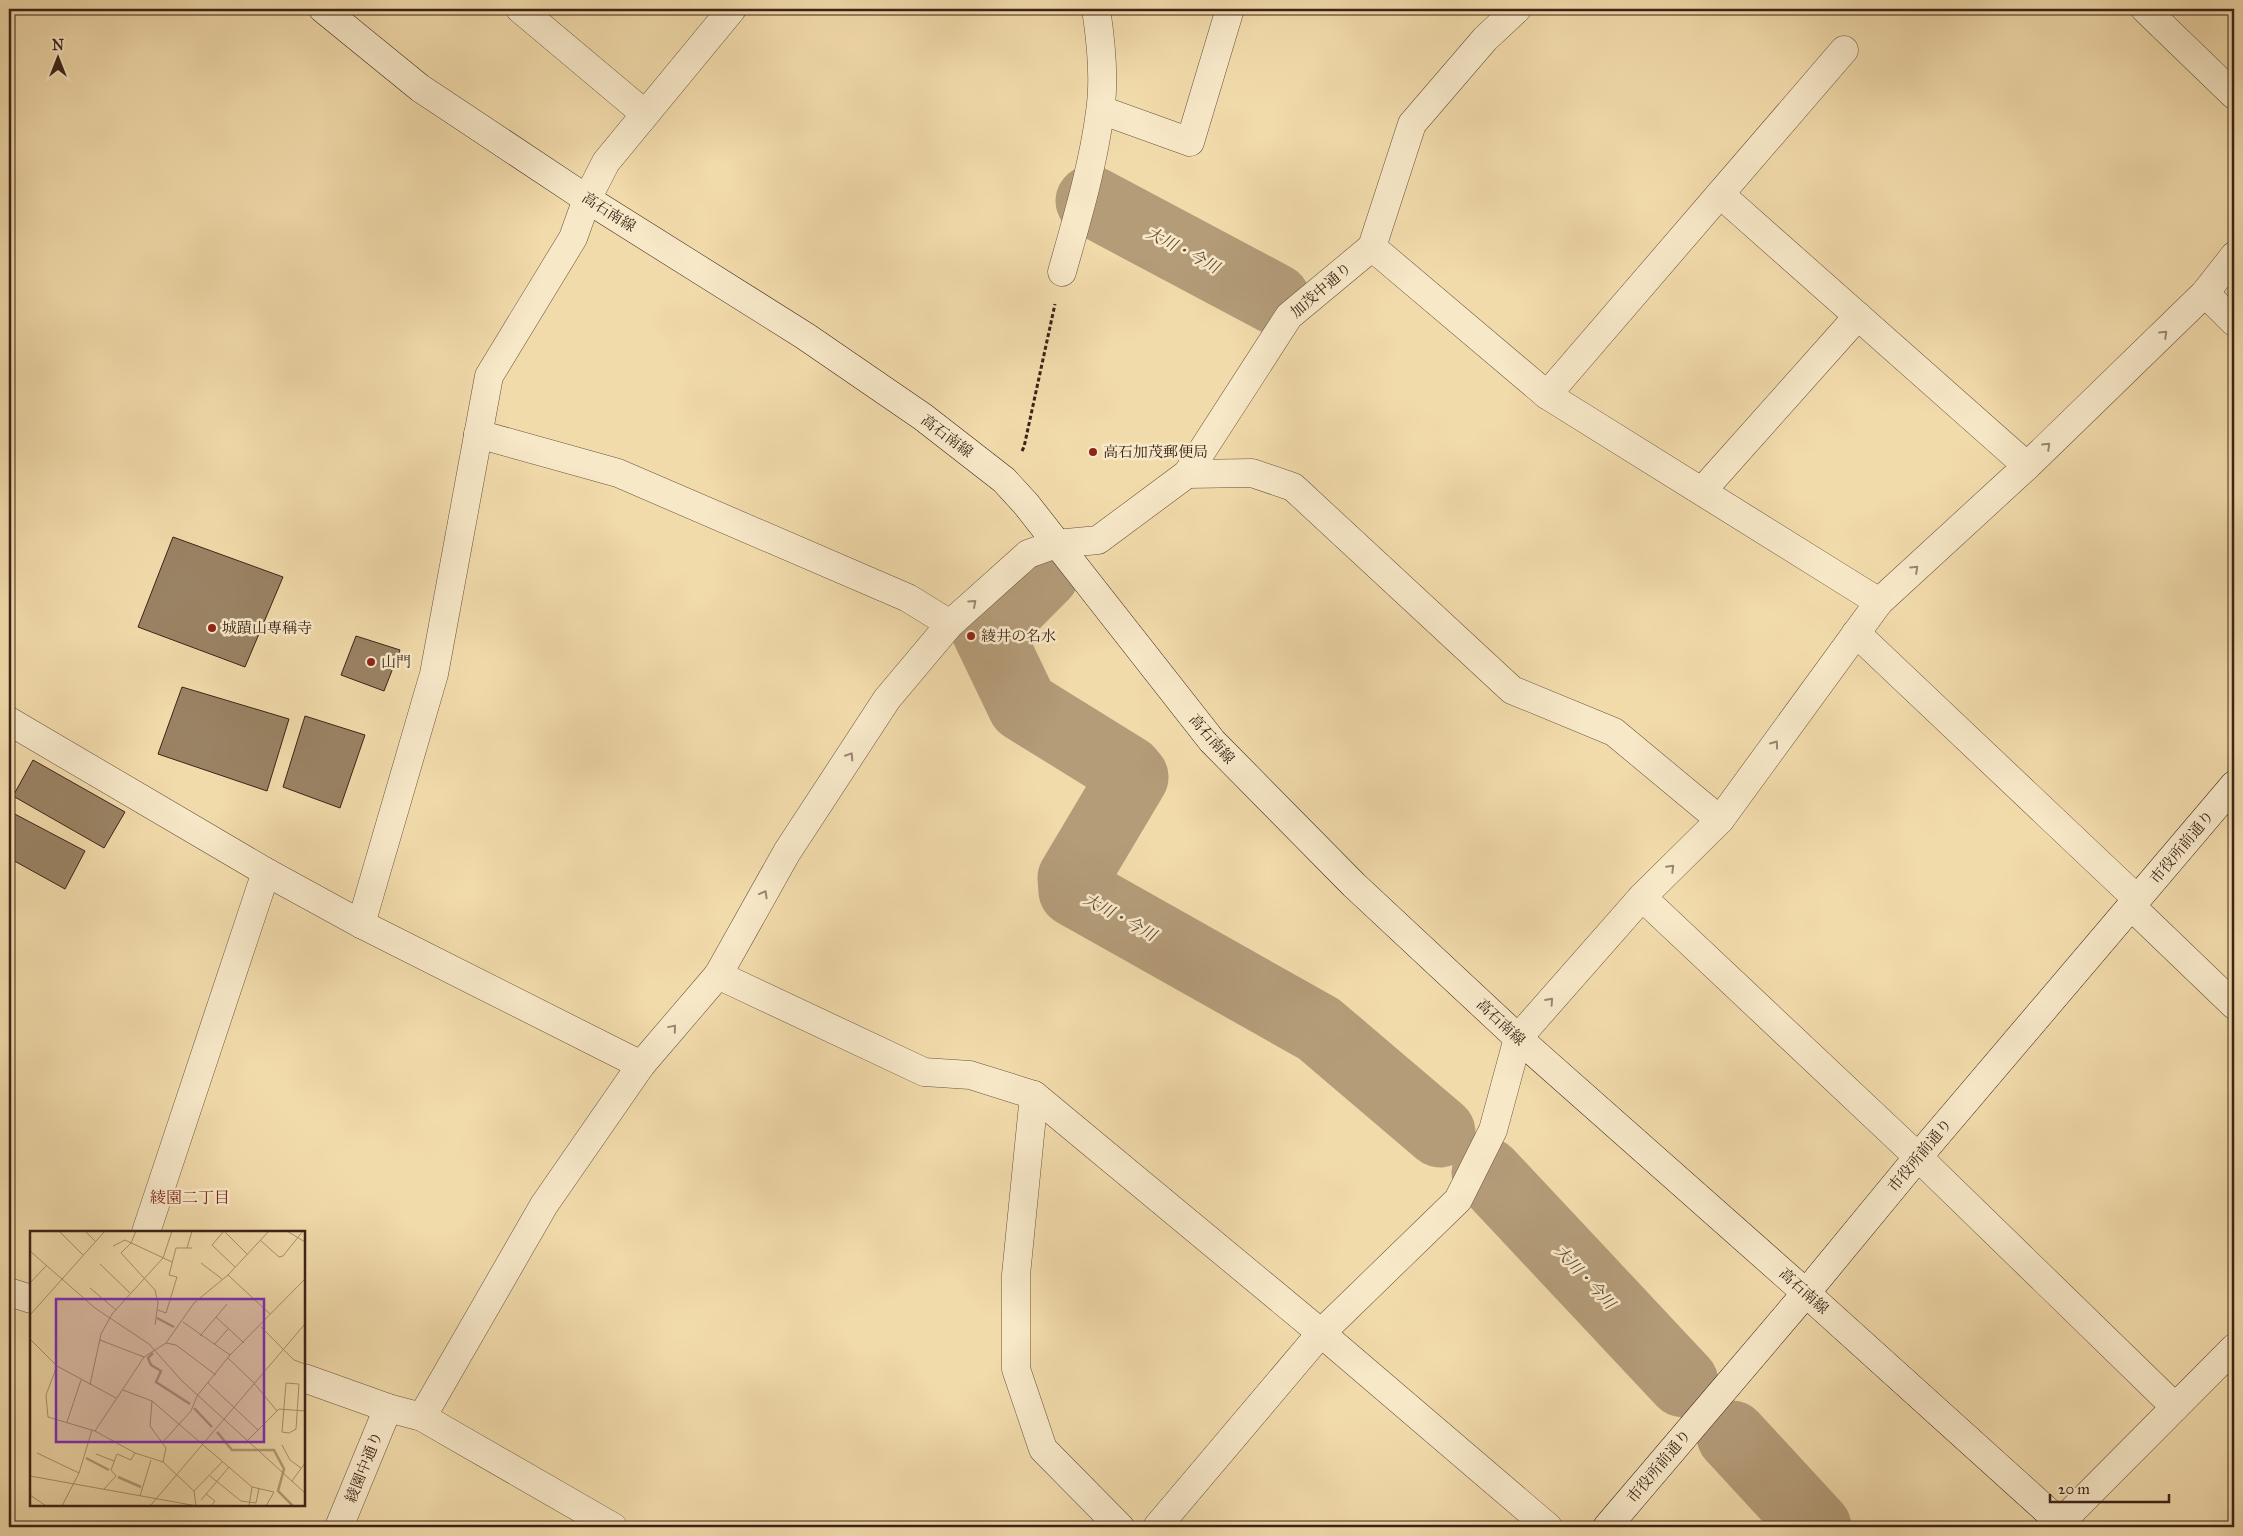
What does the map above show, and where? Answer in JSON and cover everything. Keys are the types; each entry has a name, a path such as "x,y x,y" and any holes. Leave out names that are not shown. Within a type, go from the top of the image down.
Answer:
{"street":[{"name":"高石南線","path":"323,9 420,88 587,199 805,336 923,417 1004,480 1026,504 1212,741 1354,885 1518,1038 1806,1293 2063,1525"},
{"path":"520,9 645,114"},
{"path":"361,924 434,674 489,376 573,238 587,199 606,162 732,9"},
{"path":"1062,272 1085,189 1101,110 1101,41 1096,9"},
{"path":"1101,110 1190,142 1230,9"},
{"path":"1517,9 1485,39 1412,124 1372,247 1547,395 1879,602"},
{"path":"2145,9 2234,94"},
{"path":"1547,395 1844,50"},
{"path":"1720,194 2027,466"},
{"name":"加茂中通り","path":"422,1417 544,1205 641,1065 718,975 787,852 887,699 950,624 1028,554 1056,544 1098,540 1187,474 1289,316 1372,247"},
{"path":"1157,1527 1321,1332 1458,1200 1493,1130 1518,1038 1642,897 1720,820 1879,602 2027,466 2205,293 2234,256"},
{"path":"2205,293 2234,322"},
{"path":"1702,491 1858,316"},
{"path":"478,434 618,473 908,598 950,624"},
{"path":"1187,474 1252,472 1293,487 1512,690 1614,732 1720,820"},
{"path":"1856,633 2134,902 2234,1005"},
{"path":"9,723 266,872 361,924 641,1065"},
{"name":"市役所前通り","path":"1607,1527 2234,785"},
{"path":"146,1231 266,872"},
{"path":"1642,897 1918,1157 2175,1407"},
{"path":"718,975 924,1072 970,1075 1034,1095 1321,1332 1548,1527"},
{"path":"1034,1095 1016,1275 1016,1369 1043,1449 1120,1527"},
{"path":"9,1292 30,1299"},
{"path":"2063,1525 2234,1348"},
{"path":"305,1378 388,1408 422,1417 613,1527"},
{"name":"綾園中通り","path":"340,1527 388,1408"}],"path":[{"path":"1004,480 1024,447 1062,272"}],"building":[{"path":"173,537 283,577 245,667 138,627"},
{"name":"山門","path":"356,636 400,650 384,691 341,675"},
{"path":"182,687 289,719 267,791 158,754"},
{"path":"305,716 365,735 340,808 283,787"},
{"path":"33,760 125,812 104,848 13,796"},
{"path":"9,811 85,851 65,889 9,858"}],"waterway":[{"name":"大川・今川","path":"1091,201 1275,299"},
{"name":"大川・今川","path":"1044,574 987,631 1023,706 1128,771 1133,777 1073,878 1074,891 1319,1029 1440,1132"},
{"name":"大川・今川","path":"1487,1173 1683,1382"},
{"name":"大川・今川","path":"1732,1436 1816,1527"}],"place":[{"name":"高石加茂郵便局","path":"1093,452"},
{"name":"城蹟山専稱寺","path":"212,628"},
{"name":"綾井の名水","path":"971,636"},
{"name":"山門","path":"371,662"}],"district":[{"name":"綾園二丁目","path":"190,1197"}]}
